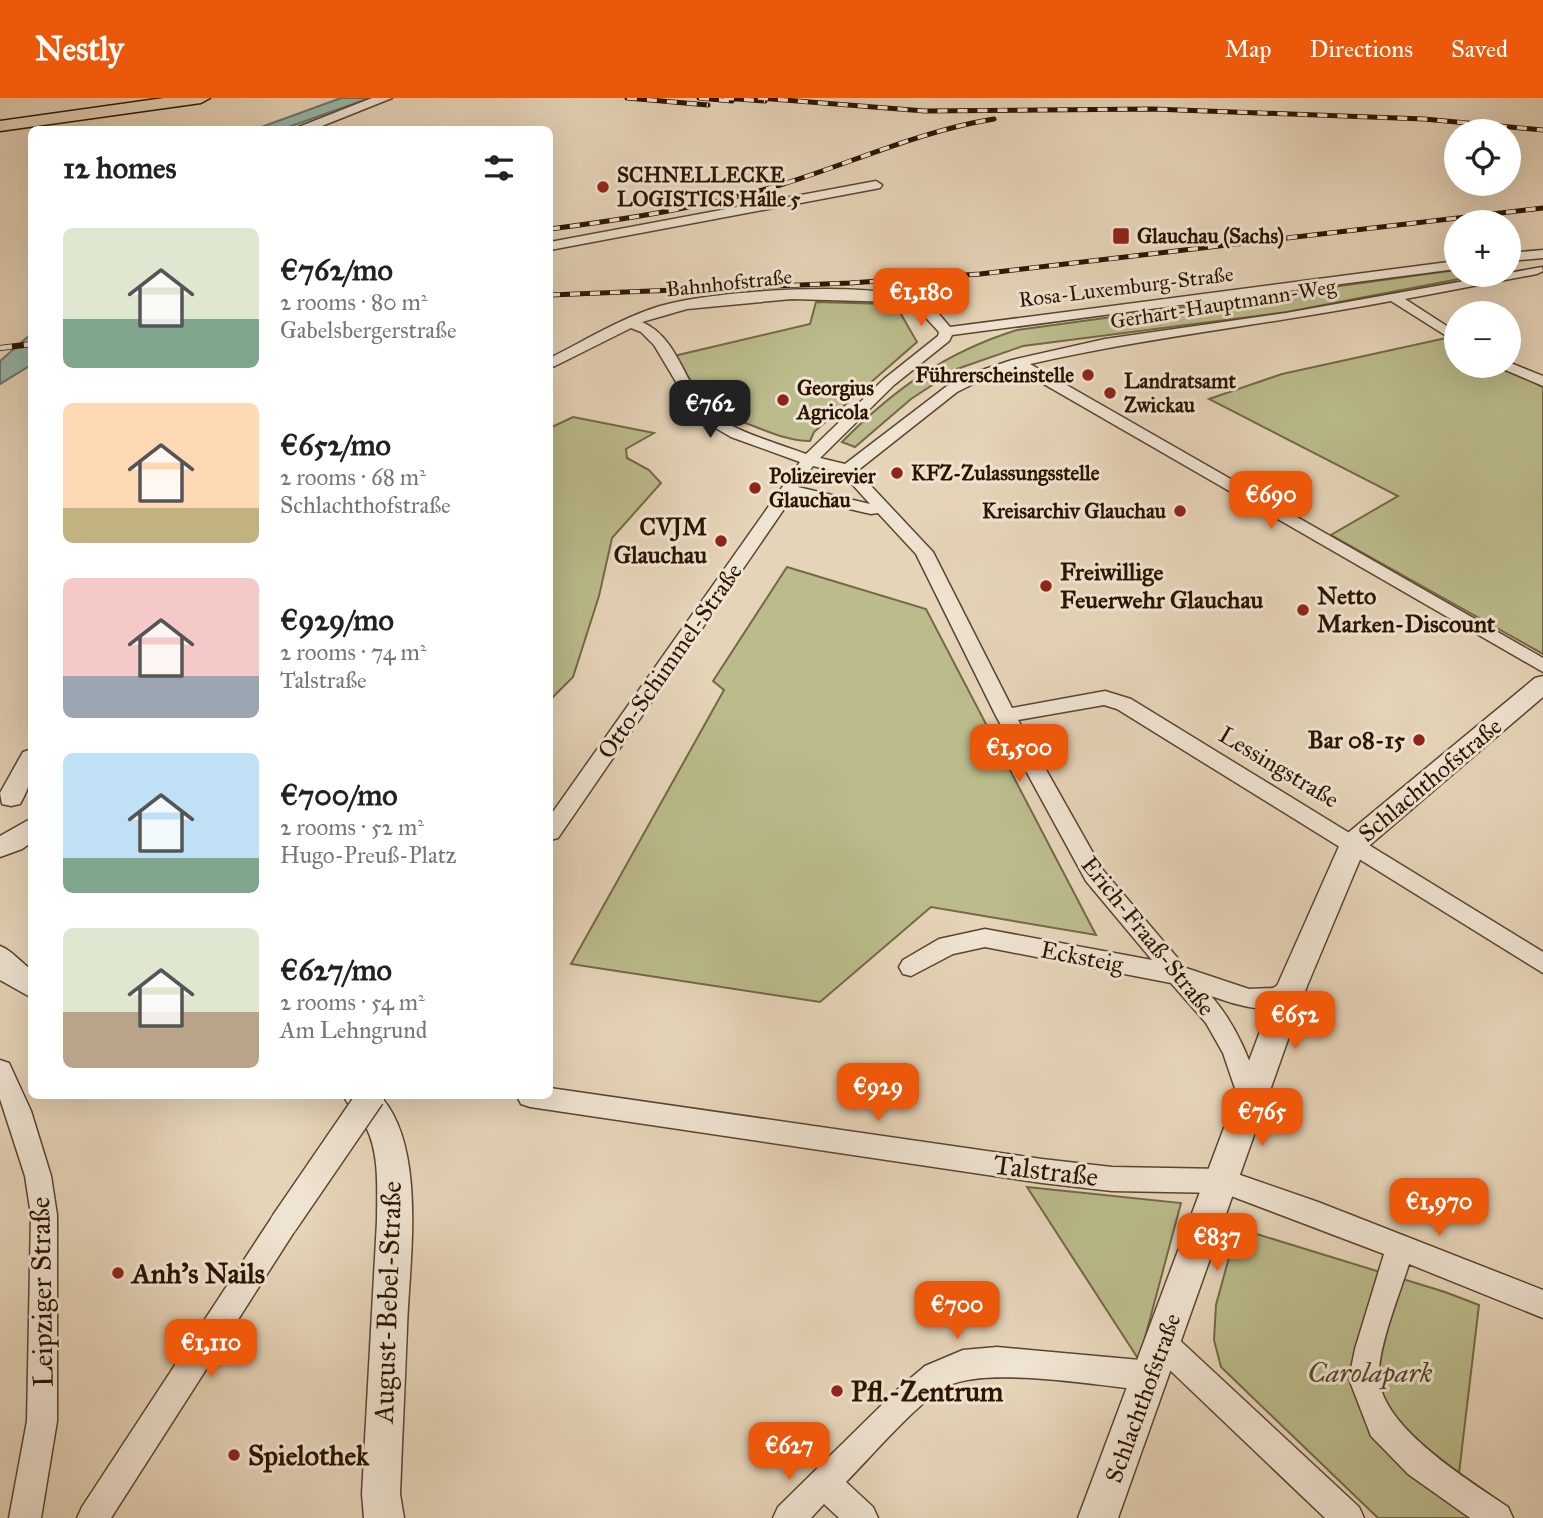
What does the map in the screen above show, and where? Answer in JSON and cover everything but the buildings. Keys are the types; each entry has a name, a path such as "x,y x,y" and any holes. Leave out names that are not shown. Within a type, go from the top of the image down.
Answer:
{"main road":[{"path":"0,119 166,98"},
{"path":"0,126 201,98"}],"street":[{"path":"309,126 385,98"},
{"path":"553,245 877,185"},
{"path":"1521,256 1543,254"},
{"path":"1521,262 1540,271"},
{"name":"Rosa-Luxemburg-Straße","path":"946,332 1444,267"},
{"name":"Gerhart-Hauptmann-Weg","path":"848,470 925,407 969,380 1017,363 1105,343 1395,298 1540,271"},
{"name":"Bahnhofstraße","path":"553,362 667,308 734,299 839,296 882,297 916,302 932,314 946,332"},
{"path":"1395,298 1444,330"},
{"path":"632,323 654,335 702,414 737,434 809,460 848,470"},
{"path":"809,460 873,397 944,338 946,332"},
{"path":"1017,363 1543,666"},
{"path":"1521,372 1543,382"},
{"name":"Otto-Schimmel-Straße","path":"553,828 809,460"},
{"name":"Erich-Fraaß-Straße","path":"848,470 924,552 1006,716 1094,875 1214,1016 1234,1051 1250,1098"},
{"path":"790,490 871,509 882,507"},
{"name":"Schlachthofstraße","path":"1098,1518 1292,986 1353,844 1543,684"},
{"name":"Lessingstraße","path":"1006,716 1105,698 1114,699 1353,844 1543,964"},
{"path":"14,799 28,767"},
{"path":"0,847 13,842 28,831"},
{"name":"Ecksteig","path":"911,967 947,946 985,938 1179,975 1249,999 1278,998 1292,986"},
{"path":"0,958 10,971 28,983"},
{"name":"Leipziger Straße","path":"0,1071 18,1111 38,1176 44,1215 42,1421 25,1518"},
{"name":"August-Bebel-Straße","path":"362,1099 378,1117 389,1152 393,1184 394,1221 381,1494 384,1518"},
{"path":"93,1518 284,1223 369,1099"},
{"name":"Talstraße","path":"550,1099 1042,1171 1112,1179 1223,1181 1318,1215 1543,1304"},
{"path":"1400,1248 1369,1349 1364,1379 1382,1425 1419,1463 1497,1518"},
{"path":"789,1518 909,1398 935,1377 963,1365 997,1362 1157,1360 1348,1518"},
{"path":"825,1484 862,1518"}],"green space":[{"path":"1444,272 1444,282 1287,312 1023,346 957,369 911,399 855,447 842,442 881,405 922,374 967,349 1017,330"},
{"path":"816,302 888,304 898,309 917,342 814,432 810,441 784,437 734,419 708,414 706,404 674,356 810,324"},
{"path":"1444,338 1444,378 1521,376 1543,387 1543,654 1331,535 1398,496 1209,399 1282,374"},
{"path":"573,417 654,433 626,449 627,458 649,470 661,483 612,538 599,596 573,677 553,697 553,427"},
{"path":"787,567 926,609 1096,935 931,907 820,1002 571,964 724,690 713,681"},
{"path":"1027,1187 1181,1203 1139,1360"},
{"name":"Carolapark","path":"1237,1228 1479,1305 1457,1490 1497,1518 1378,1518 1221,1367 1214,1340 1216,1305"}],"water":[{"path":"341,98 370,98 291,126 264,126"},
{"path":"28,337 28,367 0,384 0,361"}],"railway":[{"path":"627,98 708,105"},
{"path":"699,98 732,101"},
{"path":"724,98 765,101"},
{"path":"758,98 925,111 1153,109 1424,119 1543,130"},
{"path":"553,229 666,211 752,193 912,139 994,119"},
{"path":"553,295 850,283 980,274 1543,208"},
{"path":"0,348 28,344"}],"place":[{"name":"SCHNELLECKE LOGISTICS Halle 5","path":"603,187"},
{"name":"Glauchau (Sachs)","path":"1121,236"},
{"name":"Führerscheinstelle","path":"1088,375"},
{"name":"Landratsamt Zwickau","path":"1110,393"},
{"name":"Georgius Agricola","path":"783,400"},
{"name":"KFZ-Zulassungsstelle","path":"897,473"},
{"name":"Polizeirevier Glauchau","path":"755,488"},
{"name":"Kreisarchiv Glauchau","path":"1180,511"},
{"name":"CVJM Glauchau","path":"721,541"},
{"name":"Freiwillige Feuerwehr Glauchau","path":"1046,586"},
{"name":"Netto Marken-Discount","path":"1303,610"},
{"name":"Bar 08-15","path":"1419,740"},
{"name":"Anh's Nails","path":"118,1273"},
{"name":"Pfl.-Zentrum","path":"837,1391"},
{"name":"Spielothek","path":"234,1455"}]}
